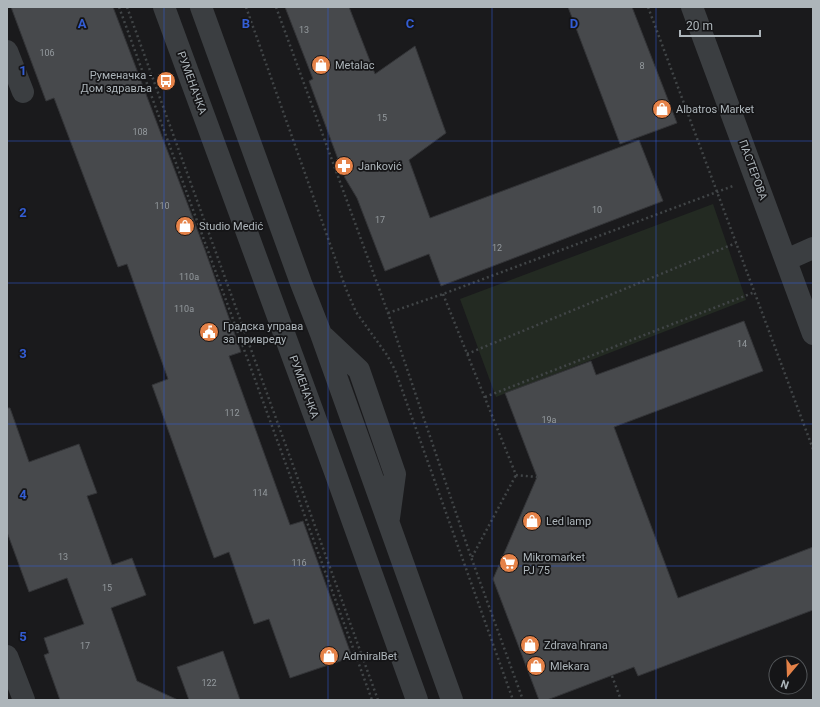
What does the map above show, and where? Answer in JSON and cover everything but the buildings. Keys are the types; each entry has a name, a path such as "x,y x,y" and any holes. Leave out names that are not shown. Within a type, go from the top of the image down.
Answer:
{"street":[{"name":"РУМЕНАЧКА","path":"164,7 417,700"},
{"path":"201,7 321,334 452,700"},
{"name":"ПАСТЕРОВА","path":"692,7 813,334"},
{"path":"7,51 23,92"},
{"path":"786,260 813,248"},
{"path":"7,656 24,700"}],"path":[{"path":"119,7 372,700"},
{"path":"127,7 378,700"},
{"path":"276,7 388,313 471,558 523,700"},
{"path":"648,7 813,449"},
{"path":"388,313 755,178"},
{"path":"467,354 736,242"},
{"path":"485,398 755,292"},
{"path":"443,294 516,475"},
{"path":"471,558 516,475"},
{"path":"516,475 537,477"},
{"path":"612,676 621,700"}],"shaded area":[{"path":"713,204 746,300 496,397 460,299"}],"place":[{"name":"Metalac","path":"321,65"},
{"name":"Руменачка - Дом здравља","path":"166,81"},
{"name":"Albatros Market","path":"662,109"},
{"name":"Janković","path":"344,166"},
{"name":"Studio Medić","path":"185,226"},
{"name":"Градска управа за привреду","path":"209,332"},
{"name":"Led lamp","path":"532,521"},
{"name":"Mikromarket PJ 75","path":"509,563"},
{"name":"Zdrava hrana","path":"530,645"},
{"name":"AdmiralBet","path":"329,656"},
{"name":"Mlekara","path":"536,666"}]}
